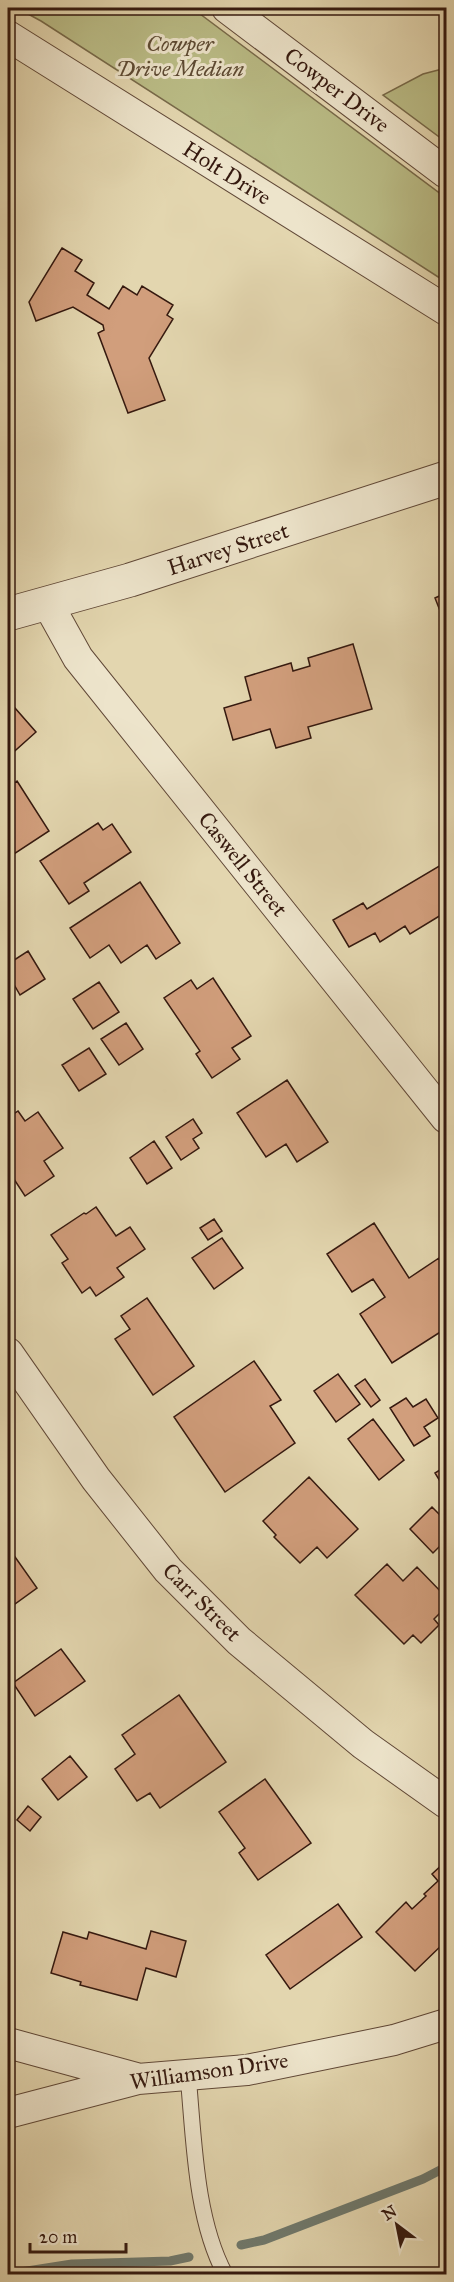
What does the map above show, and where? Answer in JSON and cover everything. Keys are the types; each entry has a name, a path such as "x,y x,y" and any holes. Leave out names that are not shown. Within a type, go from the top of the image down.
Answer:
{"street":[{"name":"Cowper Drive","path":"227,8 447,173"},
{"name":"Holt Drive","path":"8,36 447,310"},
{"name":"Harvey Street","path":"8,614 130,580 447,478"},
{"name":"Caswell Street","path":"48,604 78,658 447,1118"},
{"name":"Carr Street","path":"8,1353 96,1479 168,1570 248,1649 363,1744 447,1803"},
{"name":"Williamson Drive","path":"8,2113 138,2079 270,2066 394,2040 447,2024"},
{"path":"8,2043 138,2079"}],"lane":[{"path":"188,2075 194,2143 204,2210 218,2261 225,2274"}],"green space":[{"name":"Cowper Drive Median","path":"17,8 192,8 446,198 446,282 41,21"},
{"path":"446,68 446,142 383,95 423,74"}],"building":[{"path":"62,248 82,260 75,271 94,283 87,295 109,309 123,286 137,295 142,286 173,305 167,315 173,319 149,358 165,400 128,413 98,333 104,330 103,325 73,307 36,321 29,302"},
{"path":"446,593 446,620 444,621 435,598"},
{"path":"353,644 372,709 308,727 311,738 276,748 270,729 233,740 224,708 251,700 245,677 291,663 293,671 310,666 308,658"},
{"path":"8,700 36,732 8,757"},
{"path":"17,781 49,831 14,854 8,844 8,788"},
{"path":"98,823 103,830 112,824 131,852 84,883 89,891 69,904 40,861"},
{"path":"446,862 446,912 410,934 405,926 380,942 375,933 349,947 333,920 363,903 367,909"},
{"path":"140,882 180,943 156,959 147,945 121,963 109,945 90,958 70,928"},
{"path":"28,951 45,979 20,995 8,974 8,964"},
{"path":"213,978 251,1036 232,1048 240,1059 212,1078 196,1054 200,1051 164,998 191,980 197,989"},
{"path":"99,982 119,1012 93,1029 73,999"},
{"path":"126,1023 143,1049 119,1065 101,1039"},
{"path":"89,1048 106,1074 79,1091 62,1065"},
{"path":"287,1080 328,1142 297,1162 286,1144 266,1157 237,1113"},
{"path":"18,1111 25,1121 38,1112 63,1148 44,1161 54,1176 25,1196 8,1170 8,1118"},
{"path":"193,1119 202,1133 193,1139 199,1148 181,1160 166,1137"},
{"path":"154,1141 172,1168 147,1184 130,1158"},
{"path":"96,1207 116,1236 130,1227 145,1249 117,1268 124,1277 96,1296 90,1287 82,1293 62,1263 68,1259 51,1235"},
{"path":"214,1219 222,1231 208,1240 200,1228"},
{"path":"374,1223 409,1278 439,1258 446,1270 446,1332 445,1329 392,1363 360,1314 385,1297 373,1279 352,1292 327,1254"},
{"path":"222,1238 243,1268 214,1289 192,1258"},
{"path":"147,1298 194,1366 153,1395 115,1339 130,1329 121,1316"},
{"path":"254,1361 281,1400 270,1406 295,1443 225,1492 174,1417"},
{"path":"338,1374 360,1404 336,1422 314,1391"},
{"path":"365,1379 380,1400 371,1407 355,1386"},
{"path":"406,1398 413,1407 426,1399 438,1418 424,1427 430,1436 414,1446 390,1408"},
{"path":"373,1419 404,1460 379,1480 348,1439"},
{"path":"446,1466 446,1491 435,1473"},
{"path":"309,1477 358,1529 327,1558 317,1547 300,1563 274,1537 276,1535 263,1521"},
{"path":"432,1507 446,1521 446,1540 433,1553 410,1529"},
{"path":"8,1547 37,1588 8,1609"},
{"path":"387,1564 403,1581 417,1567 446,1597 446,1607 434,1619 439,1625 421,1643 413,1635 404,1644 355,1595"},
{"path":"61,1649 85,1681 35,1716 13,1683"},
{"path":"179,1695 226,1762 160,1808 150,1793 137,1801 115,1769 135,1754 122,1735"},
{"path":"70,1756 87,1777 58,1800 42,1779"},
{"path":"265,1779 311,1843 258,1880 239,1853 245,1848 219,1812"},
{"path":"28,1806 41,1817 30,1831 17,1820"},
{"path":"444,1863 446,1866 446,1941 415,1971 376,1932 406,1902 412,1909 426,1896 424,1894 438,1881 432,1874"},
{"path":"338,1904 362,1937 290,1989 266,1955"},
{"path":"151,1931 186,1941 176,1977 146,1968 137,2000 80,1985 81,1982 51,1973 63,1932 87,1939 89,1932 146,1949"}],"waterway":[{"path":"241,2245 264,2240 423,2179 446,2167"},
{"path":"8,2274 72,2264 170,2261 189,2257"}]}
